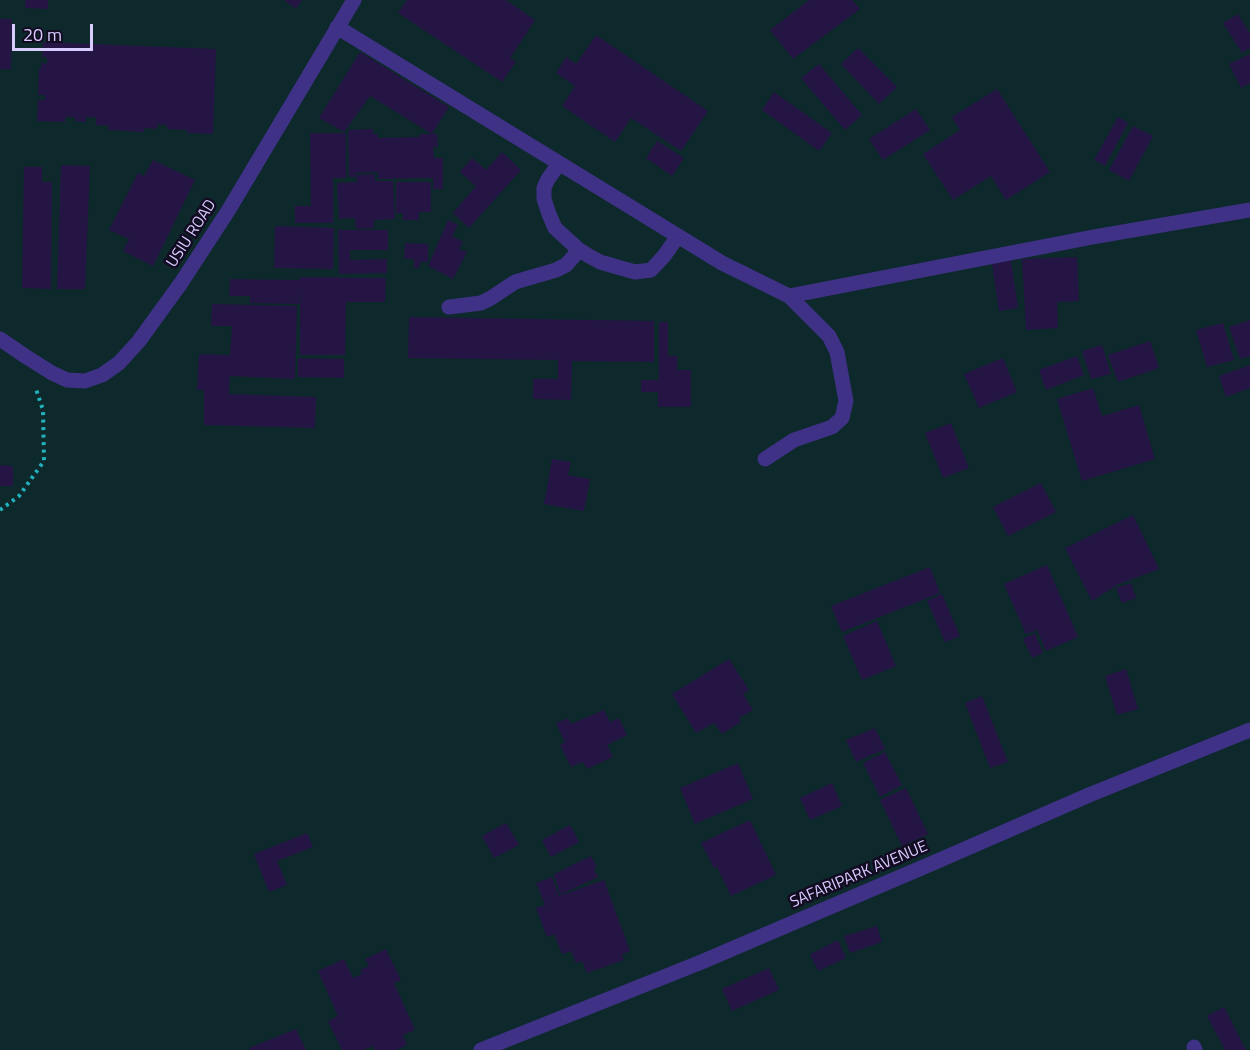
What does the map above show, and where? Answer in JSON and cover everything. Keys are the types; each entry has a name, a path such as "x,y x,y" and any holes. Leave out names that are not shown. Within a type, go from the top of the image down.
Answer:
{"street":[{"name":"USIU ROAD","path":"0,339 52,373 67,380 85,381 102,375 119,363 139,341 228,211 354,0"},
{"path":"337,27 678,236 722,262 789,296 824,331 837,352 846,401 842,418 832,427 794,440 765,459"},
{"path":"559,164 544,188 544,199 555,228 578,249 600,262 635,272 651,270 678,236"},
{"path":"789,296 1093,237 1250,210"},
{"path":"449,307 481,303 515,282 556,270 566,265 578,249"},
{"name":"SAFARIPARK AVENUE","path":"481,1050 699,963 1089,795 1250,730"}],"path":[{"path":"0,510 19,496 44,461 43,410 25,356"}],"green space":[{"path":"0,0 1250,0 1250,1050 0,1050"}],"building":[{"path":"25,0 48,0 48,9 25,8"},
{"path":"284,0 302,0 296,9"},
{"path":"407,0 506,0 535,20 510,58 516,62 502,82 398,13"},
{"path":"809,0 852,0 860,9 793,59 770,30"},
{"path":"1238,14 1250,34 1250,48 1242,53 1223,23"},
{"path":"0,19 12,19 11,69 0,69"},
{"path":"596,35 708,111 681,151 631,118 615,142 562,106 575,86 556,73 566,57 576,64"},
{"path":"43,42 216,49 213,134 187,133 187,130 167,129 167,125 157,124 157,129 144,128 144,132 108,130 108,125 96,125 96,117 86,117 86,122 75,121 75,117 65,117 65,122 37,121 38,100 45,100 45,95 38,95 39,69 41,69 41,63 47,64 47,57 42,57"},
{"path":"858,48 897,87 879,104 841,64"},
{"path":"360,52 449,107 432,134 370,96 344,132 319,118"},
{"path":"1250,54 1250,83 1241,88 1229,64"},
{"path":"819,64 862,115 845,130 801,78"},
{"path":"997,89 1050,172 1006,200 991,176 953,200 923,154 960,130 952,117"},
{"path":"774,92 832,133 819,151 762,110"},
{"path":"916,109 930,130 883,160 869,139"},
{"path":"1118,117 1128,123 1105,166 1094,160"},
{"path":"1133,126 1153,136 1129,181 1109,170"},
{"path":"373,129 373,134 377,134 378,138 420,137 420,134 437,134 438,147 433,147 434,158 443,158 443,189 433,189 433,178 378,179 378,172 355,173 356,177 349,177 348,130"},
{"path":"310,133 346,133 346,178 333,178 333,223 295,223 295,206 311,206"},
{"path":"657,141 684,158 672,176 646,158"},
{"path":"502,152 521,170 469,228 453,213 476,186 460,172 472,158 486,170"},
{"path":"153,160 195,180 153,266 123,251 129,239 109,230 138,173 144,176"},
{"path":"61,165 90,166 85,289 57,289"},
{"path":"24,167 42,167 42,182 52,182 51,289 22,288"},
{"path":"375,174 375,181 393,181 395,219 374,220 374,228 356,229 355,218 339,219 337,183 357,182 356,175"},
{"path":"396,182 431,182 431,212 419,212 419,220 403,220 403,213 396,213"},
{"path":"448,220 458,225 452,236 463,242 459,249 467,252 453,279 428,266"},
{"path":"275,226 334,228 333,269 274,268"},
{"path":"338,230 388,230 388,250 350,250 350,260 387,259 387,273 339,274"},
{"path":"405,243 428,244 428,262 420,262 419,268 414,268 414,259 404,259"},
{"path":"1010,254 1018,308 999,311 991,257"},
{"path":"1077,257 1079,301 1057,302 1058,328 1026,330 1022,259"},
{"path":"300,277 386,278 385,302 346,302 345,355 300,355 300,292 299,304 250,303 250,296 229,296 230,279 300,280"},
{"path":"212,304 297,306 295,379 230,376 229,394 316,397 315,428 204,425 204,390 197,390 199,354 230,355 232,326 211,326"},
{"path":"409,317 654,321 654,362 572,361 571,400 533,399 533,379 558,379 558,360 408,358"},
{"path":"1250,320 1250,356 1240,359 1229,327"},
{"path":"659,322 668,322 668,356 677,356 677,370 691,370 691,407 658,407 658,392 641,392 641,380 659,380"},
{"path":"1223,323 1234,360 1207,367 1196,330"},
{"path":"1150,341 1159,368 1118,382 1108,355"},
{"path":"1102,345 1111,374 1091,379 1082,351"},
{"path":"1077,356 1084,375 1046,390 1039,370"},
{"path":"298,358 344,359 344,378 298,377"},
{"path":"1003,358 1017,392 979,408 964,374"},
{"path":"1250,365 1250,388 1226,397 1219,376"},
{"path":"1093,388 1102,416 1139,405 1155,459 1082,481 1057,399"},
{"path":"951,423 969,468 943,478 925,433"},
{"path":"552,459 571,462 568,475 590,479 584,511 544,504"},
{"path":"0,465 13,466 13,486 0,486"},
{"path":"1041,483 1056,512 1008,536 993,507"},
{"path":"1133,515 1159,569 1117,585 1092,601 1065,548"},
{"path":"1047,565 1078,637 1046,651 1037,630 1026,634 1004,584"},
{"path":"930,567 940,593 842,632 831,606"},
{"path":"1131,583 1136,598 1122,603 1116,588"},
{"path":"942,594 960,636 945,642 927,601"},
{"path":"877,621 896,666 862,680 843,636"},
{"path":"1035,633 1043,653 1032,658 1023,639"},
{"path":"729,659 749,690 743,694 753,710 739,718 741,722 722,734 714,723 696,733 672,694"},
{"path":"1126,669 1138,709 1117,715 1105,676"},
{"path":"982,696 1008,762 990,768 965,703"},
{"path":"604,710 610,722 619,718 627,735 607,745 613,757 587,769 583,762 571,767 560,745 565,742 556,723 568,718 571,724"},
{"path":"875,728 885,749 856,762 846,740"},
{"path":"885,752 902,785 880,797 863,763"},
{"path":"738,763 753,799 695,824 680,788"},
{"path":"832,783 842,806 810,820 800,798"},
{"path":"906,788 928,834 902,846 880,800"},
{"path":"750,820 776,875 731,896 717,867 714,868 701,843"},
{"path":"506,823 519,845 494,858 482,836"},
{"path":"570,825 579,842 551,857 542,840"},
{"path":"307,833 313,847 277,861 287,885 269,892 254,854"},
{"path":"591,856 597,867 594,869 598,877 560,895 554,874"},
{"path":"552,877 559,896 604,880 630,951 622,954 624,960 587,973 582,961 576,963 571,951 562,954 554,934 547,937 536,908 545,905 536,883"},
{"path":"877,926 882,942 850,953 844,936"},
{"path":"838,940 846,958 818,971 810,954"},
{"path":"386,949 401,980 394,983 415,1030 403,1035 407,1045 396,1050 375,1050 373,1046 363,1050 342,1050 328,1021 338,1016 318,971 344,959 353,978 362,974 360,970 369,966 365,959"},
{"path":"769,968 779,990 732,1011 722,989"},
{"path":"1224,1007 1246,1050 1225,1050 1207,1016"},
{"path":"296,1029 306,1050 250,1050 249,1048"}]}
